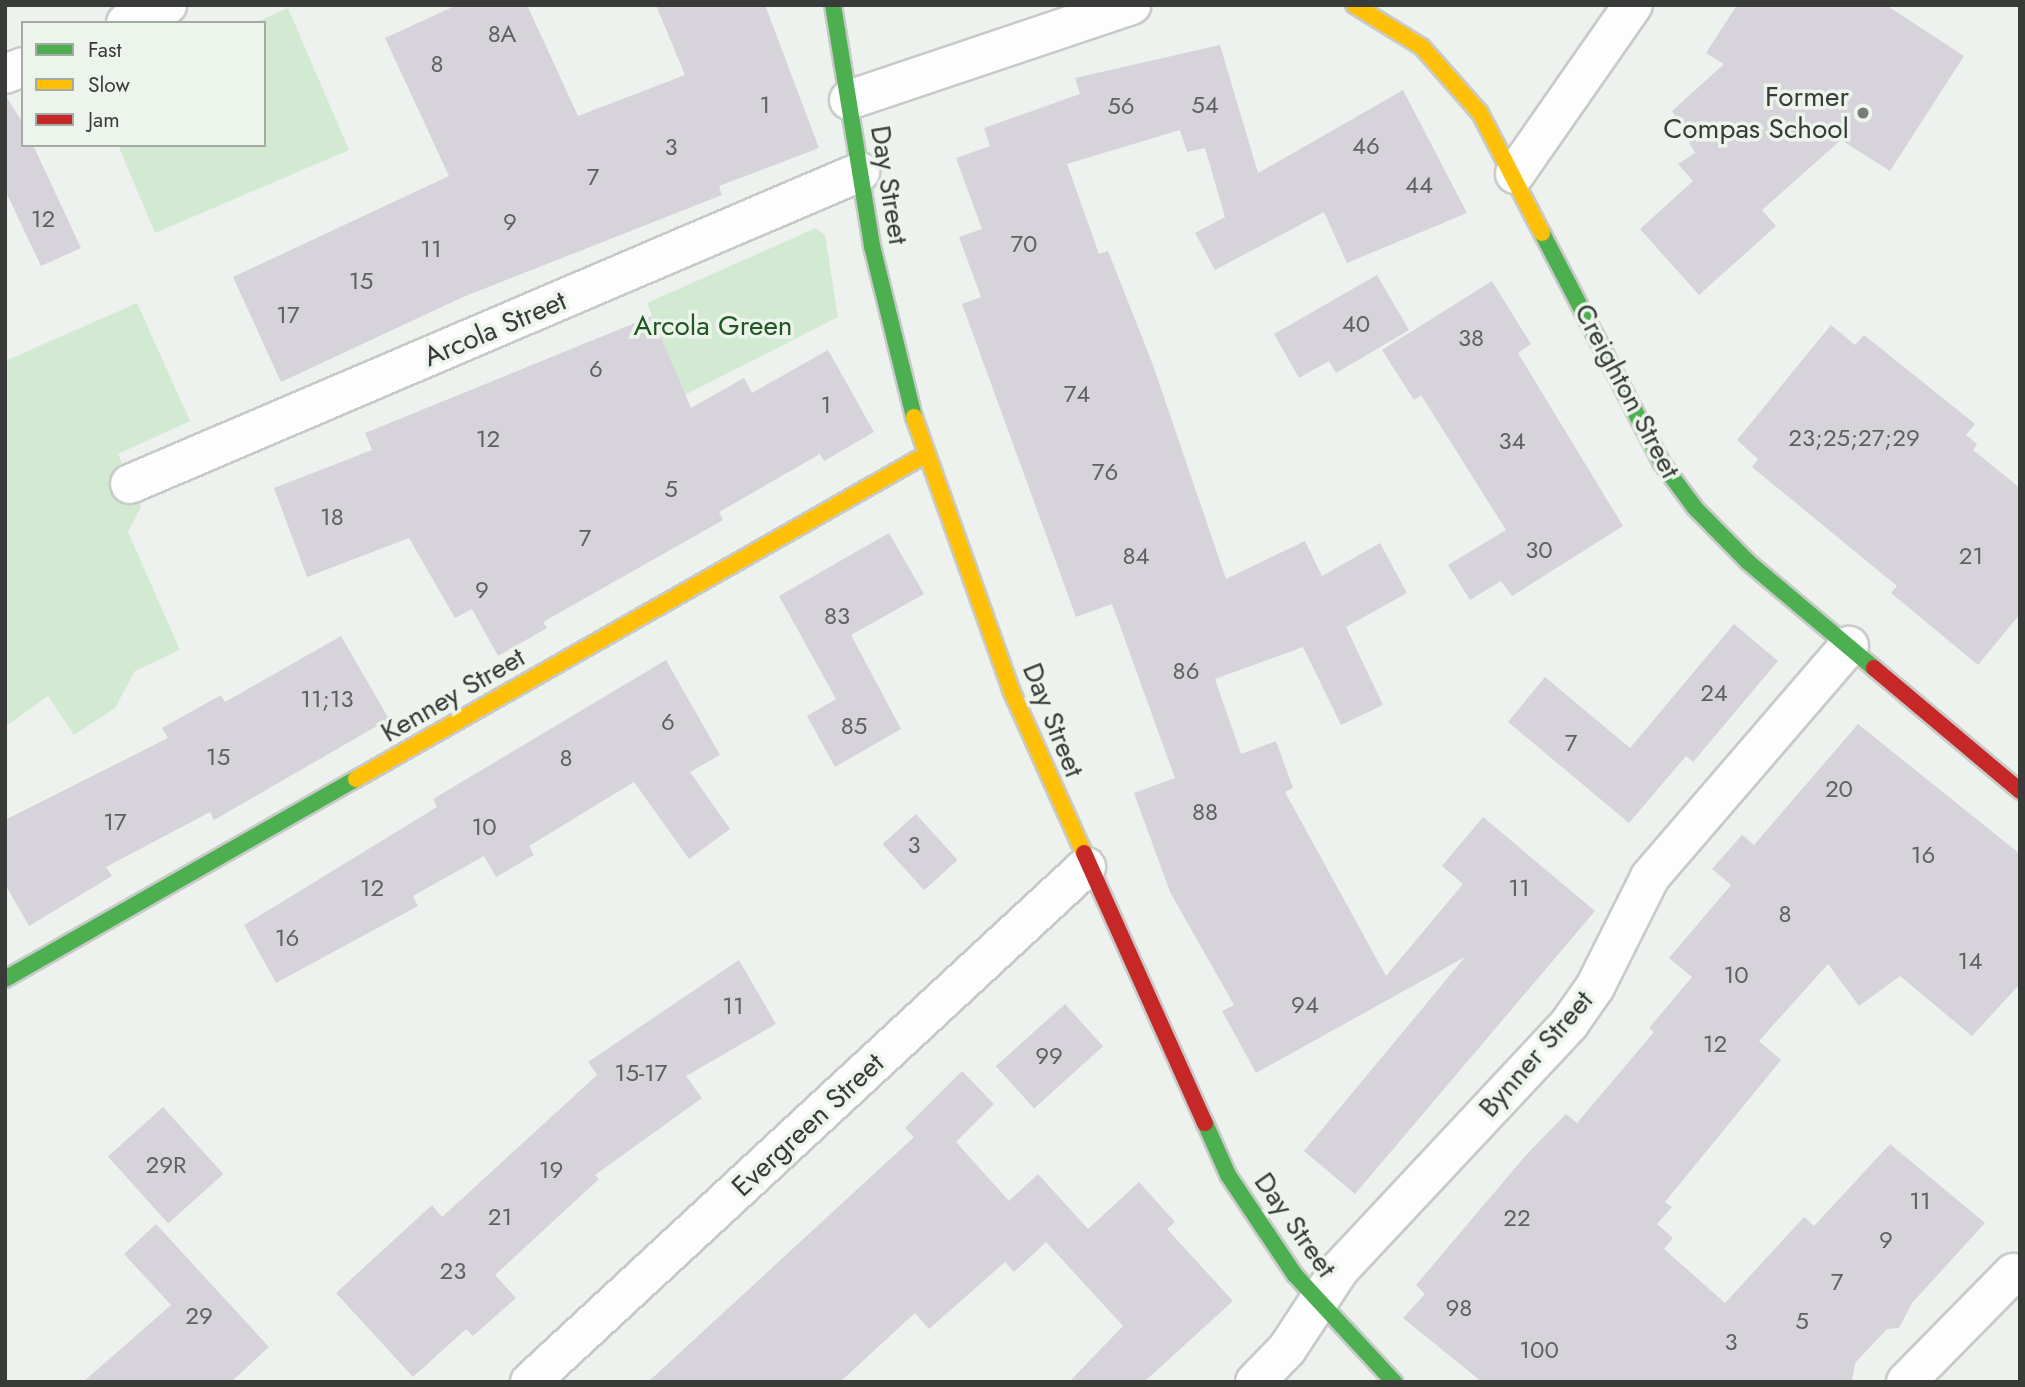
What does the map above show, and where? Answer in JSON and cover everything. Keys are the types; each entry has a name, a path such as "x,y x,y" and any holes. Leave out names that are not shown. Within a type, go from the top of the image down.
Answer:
{"street":[{"path":"131,21 167,5"},
{"name":"Day Street","path":"833,5 880,288 925,455 1011,690 1086,867 1222,1165 1259,1226 1319,1303 1394,1382"},
{"path":"849,100 1131,5"},
{"name":"Creighton Street","path":"1354,5 1403,32 1443,67 1515,174 1676,486 1748,562 2020,791"},
{"path":"1515,174 1633,5"},
{"name":"Arcola Street","path":"130,484 860,172"},
{"name":"Kenney Street","path":"5,979 925,455"},
{"name":"Bynner Street","path":"1255,1382 1319,1303 1339,1270 1576,1016 1650,877 1849,646"},
{"name":"Evergreen Street","path":"530,1382 1086,867"},
{"path":"1906,1382 2013,1273"}],"green space":[{"path":"288,8 349,150 155,233 119,147 266,147 266,21 259,21"},
{"name":"Arcola Green","path":"816,228 825,235 838,317 685,395 647,303"},
{"path":"137,303 190,421 118,454 141,507 128,532 180,650 135,671 115,708 74,735 48,696 5,727 5,361"}],"building":[{"path":"457,5 527,5 578,116 685,75 656,5 765,5 819,148 719,186 722,195 463,297 281,382 233,277 449,176 385,38"},
{"path":"1737,5 1886,5 1964,56 1890,171 1841,140 1762,210 1776,226 1699,295 1640,229 1693,181 1678,164 1695,153 1672,111 1724,64 1706,53"},
{"path":"1220,45 1258,173 1403,90 1467,213 1347,263 1324,212 1215,270 1195,233 1225,217 1205,148 1187,152 1180,130 1067,164 1099,254 1108,251 1153,365 1226,579 1305,541 1322,576 1380,543 1407,593 1346,627 1383,705 1341,725 1303,647 1215,679 1241,754 1276,741 1293,788 1285,792 1386,976 1463,884 1442,866 1483,817 1595,911 1355,1194 1304,1151 1465,957 1256,1073 1222,1011 1234,1005 1170,892 1134,793 1175,778 1112,604 1076,617 962,304 981,297 959,237 982,229 956,158 990,146 984,128 1080,94 1075,78"},
{"path":"5,95 21,120 21,147 34,147 81,248 41,266 5,190"},
{"path":"1377,275 1409,330 1336,373 1329,361 1299,378 1274,334"},
{"path":"1492,281 1531,344 1518,353 1623,526 1512,596 1501,581 1470,600 1448,565 1506,530 1421,395 1414,400 1382,350"},
{"path":"652,316 691,408 744,378 752,393 828,350 874,432 824,461 820,454 719,512 723,520 543,622 547,628 498,656 472,609 455,618 409,538 307,577 274,488 372,450 365,433"},
{"path":"1831,325 1855,345 1864,335 1975,424 1966,435 1977,444 1973,450 2020,488 2020,614 1978,665 1891,593 1897,586 1752,467 1758,459 1737,440"},
{"path":"889,533 924,594 851,635 901,729 835,767 807,716 836,699 779,596"},
{"path":"1734,624 1778,661 1693,762 1686,756 1629,823 1508,722 1545,677 1630,748"},
{"path":"341,636 389,719 214,820 210,812 106,867 112,876 29,926 5,884 5,820 168,738 162,728 221,695 225,702"},
{"path":"666,660 720,755 690,772 730,829 689,859 634,782 529,846 534,855 496,877 484,856 413,896 418,906 276,983 244,925 437,807 433,799"},
{"path":"1858,724 2020,854 2020,984 1972,1036 1900,976 1859,1006 1828,964 1759,1041 1781,1060 1665,1202 1672,1207 1657,1224 1673,1238 1664,1249 1725,1303 1804,1217 1814,1226 1890,1144 1985,1223 1912,1303 1899,1328 1887,1329 1855,1363 1852,1382 1482,1382 1403,1318 1425,1294 1416,1285 1526,1155 1566,1114 1577,1123 1654,1032 1649,1028 1692,977 1669,958 1731,885 1712,869 1742,835 1754,845"},
{"path":"916,814 957,860 924,890 883,844"},
{"path":"739,960 776,1024 686,1076 702,1098 595,1175 599,1179 495,1275 516,1298 473,1336 466,1329 413,1377 336,1293 432,1205 442,1217 597,1075 588,1062"},
{"path":"1065,1004 1103,1046 1034,1109 996,1066"},
{"path":"962,1071 994,1104 956,1142 1009,1201 1038,1174 1088,1229 1139,1182 1175,1222 1167,1229 1233,1301 1144,1382 1069,1382 1123,1326 1046,1242 1014,1272 1005,1262 929,1329 915,1313 840,1382 648,1382 914,1137 905,1128"},
{"path":"163,1107 223,1174 168,1223 108,1157"},
{"path":"156,1224 269,1347 231,1382 83,1382 171,1305 124,1254"}],"traffic: fast":[{"path":"833,5 872,246 914,417"},
{"path":"1542,233 1661,462 1695,508 1748,562 1874,668"},
{"path":"5,979 356,779"},
{"path":"1205,1123 1228,1175 1295,1275 1394,1382"}],"traffic: slow":[{"path":"1354,5 1422,47 1480,113 1542,233"},
{"path":"914,417 1011,690 1084,853"},
{"path":"356,779 925,455"}],"traffic: jam":[{"path":"1874,668 2020,791"},
{"path":"1084,853 1205,1123"}],"place":[{"name":"Former Compas School","path":"1863,113"}]}
